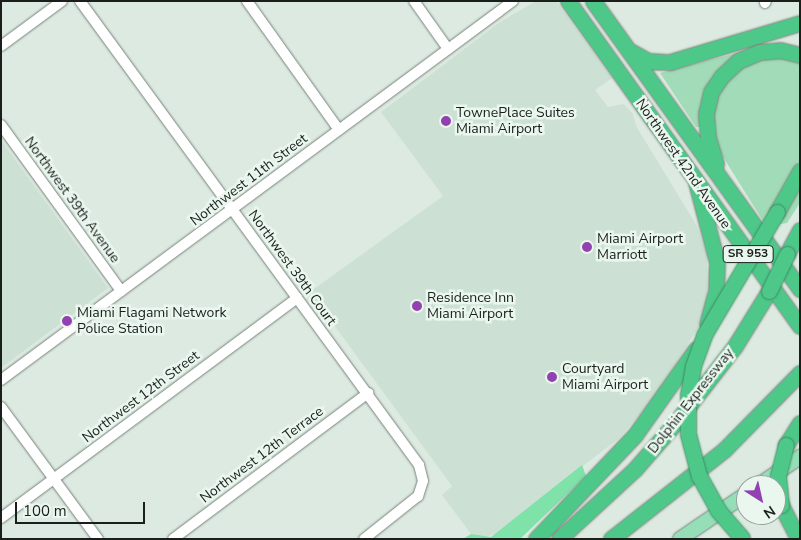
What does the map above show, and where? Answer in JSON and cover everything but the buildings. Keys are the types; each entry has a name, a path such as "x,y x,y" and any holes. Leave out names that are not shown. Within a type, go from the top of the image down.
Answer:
{"highway":[{"name":"Northwest 42nd Avenue","path":"568,1 800,326"},
{"name":"Northwest 42nd Avenue","path":"593,1 800,289"},
{"path":"627,48 645,60 670,62 800,23"},
{"path":"720,178 706,120 710,97 717,82 734,64 754,54 775,50 800,55"},
{"path":"742,538 718,510 699,476 688,434 688,394 704,335 800,172"},
{"path":"536,539 607,466 646,421 690,360 707,325 715,299 718,271 713,237 696,182"},
{"path":"789,256 800,230"},
{"path":"789,256 800,243"},
{"name":"Dolphin Expressway","path":"559,539 656,446 715,374 769,291 789,256"},
{"path":"611,539 719,455 800,373"},
{"path":"798,539 781,505 778,486 780,461 800,423"}],"main road":[{"path":"774,475 800,457"},
{"path":"680,539 736,501"}],"street":[{"path":"1,46 62,1"},
{"name":"Northwest 39th Court","path":"80,1 415,458 424,480 421,491 412,502 364,539"},
{"path":"247,1 340,130"},
{"path":"414,1 448,49"},
{"name":"Northwest 11th Street","path":"1,380 513,1"},
{"name":"Northwest 39th Avenue","path":"1,125 121,291"},
{"name":"Northwest 12th Street","path":"1,518 297,298"},
{"name":"Northwest 12th Terrace","path":"173,539 368,393"},
{"path":"1,407 98,539"}],"shaded area":[{"path":"536,1 556,1 612,78 595,90 608,107 624,104 633,114 636,126 697,226 707,254 707,303 699,326 653,400 618,439 495,534 486,537 471,534 442,495 452,486 323,310 321,312 307,294 443,196 381,112 500,22"},
{"path":"748,50 709,83 703,92 707,94 702,127 696,127 660,73"},
{"path":"768,55 792,58 792,61 800,63 800,203 787,223 776,225 763,221 720,152 715,140 713,102 737,67"},
{"path":"1,140 108,288 1,368"},
{"path":"582,465 586,476 520,539 463,539 471,534 491,537"}],"place":[{"name":"TownePlace Suites Miami Airport","path":"446,121"},
{"name":"Miami Airport Marriott","path":"587,247"},
{"name":"Residence Inn Miami Airport","path":"417,306"},
{"name":"Miami Flagami Network Police Station","path":"67,321"},
{"name":"Courtyard Miami Airport","path":"552,377"}]}
